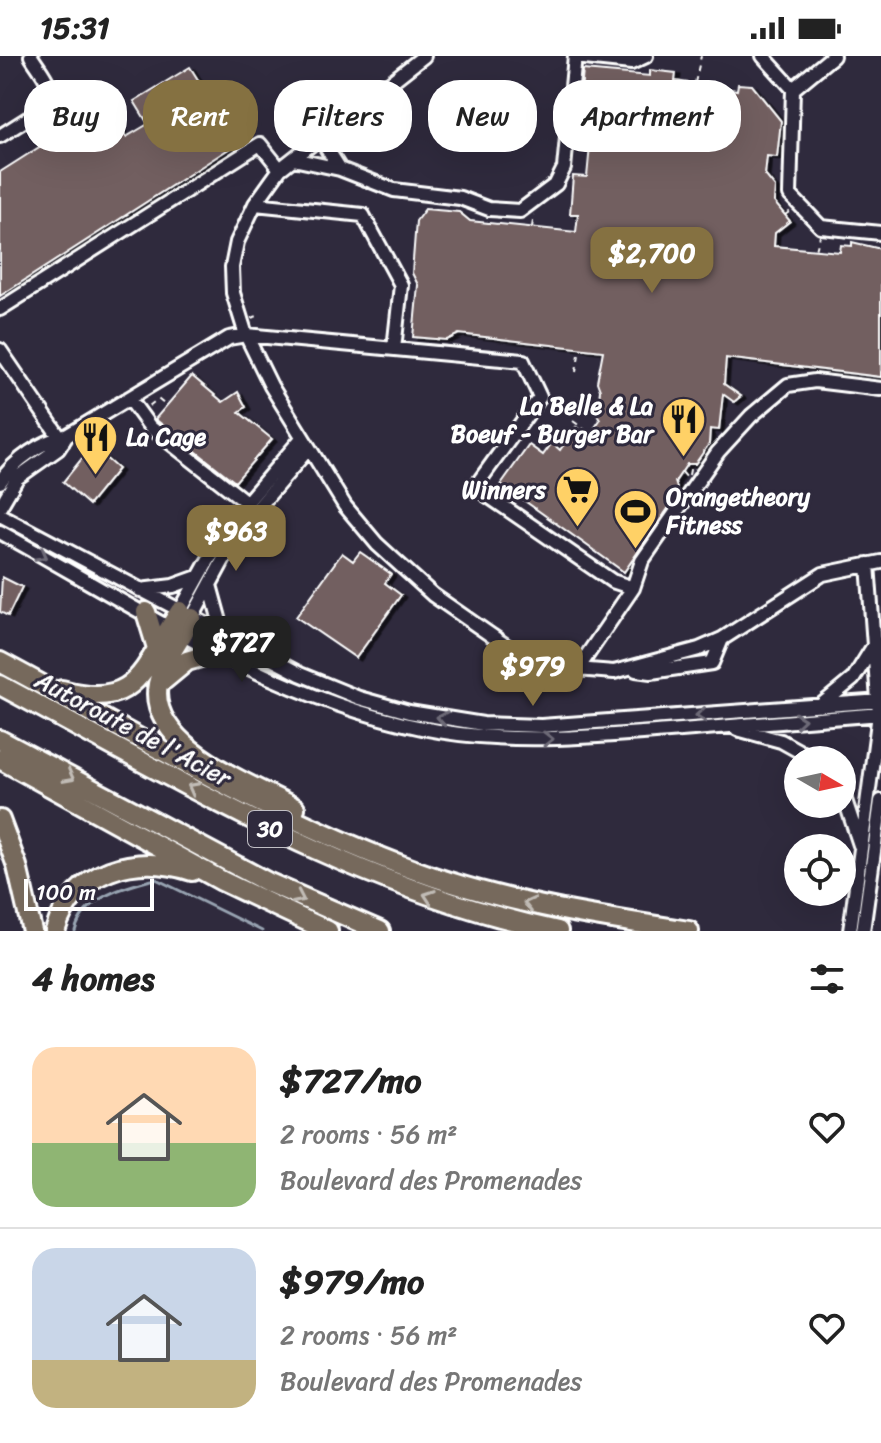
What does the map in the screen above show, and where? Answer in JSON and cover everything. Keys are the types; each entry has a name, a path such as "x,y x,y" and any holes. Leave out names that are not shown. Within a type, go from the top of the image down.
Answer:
{"highway":[{"path":"146,612 157,648"},
{"path":"45,686 92,697 115,694 138,678 157,648 181,622"},
{"path":"181,622 157,693 165,723 181,743 400,864"},
{"path":"157,693 178,666 221,644"},
{"path":"0,662 281,814 400,864 528,904 689,931"},
{"name":"Autoroute de l'Acier","path":"0,685 277,833 351,868 441,901 558,931"},
{"name":"30","path":"0,740 267,882 380,931"},
{"path":"0,759 222,881 328,931"},
{"path":"0,820 17,866 32,931"},
{"path":"55,931 66,906 82,887 118,866 162,863 222,881"}],"street":[{"path":"0,136 49,105 52,98 52,91 31,56"},
{"path":"394,80 424,56"},
{"path":"293,159 340,169 402,192 460,198 478,208 520,211 556,184 564,168 575,57 631,63 646,56"},
{"path":"763,56 793,89 790,195 821,227 881,233"},
{"path":"793,89 833,56"},
{"path":"0,309 260,144 280,169"},
{"path":"302,152 280,169 255,204 237,242 232,267 233,293 246,335 306,443 358,521 428,592 528,661 577,670 651,672 712,663 722,639 823,574 875,563 880,708 872,845"},
{"path":"329,152 340,169"},
{"path":"255,204 363,215 401,285 394,349"},
{"path":"0,482 17,462 63,438 229,338 246,335 523,361 540,397 475,487 612,581 633,588"},
{"path":"0,350 63,438"},
{"path":"0,379 13,371"},
{"path":"577,670 633,588 642,561 718,452 769,400 788,385 815,381 881,389"},
{"path":"129,398 150,427 246,502"},
{"path":"0,507 21,474 63,438"},
{"path":"181,622 198,577 224,530 246,502 306,443"},
{"path":"181,622 210,585 240,529 306,443"},
{"path":"0,515 140,590 181,622 351,709 460,734 551,739 722,727 880,708"},
{"path":"0,532 146,612 181,622"},
{"path":"140,590 173,586 198,577"},
{"path":"210,585 221,644"},
{"path":"820,706 853,679 876,642"},
{"path":"221,644 347,694 409,712 483,724 570,725 820,706 880,708"},
{"path":"722,727 781,741 790,746"},
{"path":"857,928 881,801"},
{"path":"856,816 872,845"}],"path":[{"path":"696,80 701,56"},
{"path":"816,250 821,227"},
{"path":"576,372 580,349"},
{"path":"149,406 158,399 166,406"},
{"path":"573,421 591,434"},
{"path":"688,480 691,464"}],"building":[{"path":"190,67 198,80 169,80"},
{"path":"583,70 650,76 650,70 676,73 675,80 582,80"},
{"path":"741,84 752,85 781,121 777,157 767,156 765,175 775,187 774,202 790,221 775,233 774,246 840,252 841,245 852,246 852,242 881,249 881,377 726,358 724,384 741,396 734,402 723,394 719,430 710,429 709,444 695,464 687,464 675,482 677,488 669,501 672,503 624,572 501,484 529,445 543,455 552,443 560,450 576,427 589,436 600,420 597,415 600,390 597,382 603,351 459,334 447,340 413,337 418,285 412,273 416,221 425,209 459,212 470,221 576,232 578,214 570,214 573,176 587,177 589,152 741,152"},
{"path":"143,96 143,116 134,101"},
{"path":"143,127 143,152 224,152 0,296 0,172 31,152 127,152 127,136"},
{"path":"192,376 223,402 238,392 246,407 239,412 272,439 235,482 155,419"},
{"path":"92,446 118,469 89,505 63,482"},
{"path":"360,552 391,574 385,583 401,595 356,658 296,617 342,553 353,561"},
{"path":"2,577 22,587 8,616 0,612"}],"waterway":[{"path":"75,931 80,919 97,901 132,885 156,879 262,931"}],"place":[{"name":"La Belle & La Boeuf - Burger Bar","path":"684,459"},
{"name":"La Cage","path":"95,476"},
{"name":"Winners","path":"577,529"},
{"name":"Orangetheory Fitness","path":"635,550"}]}
